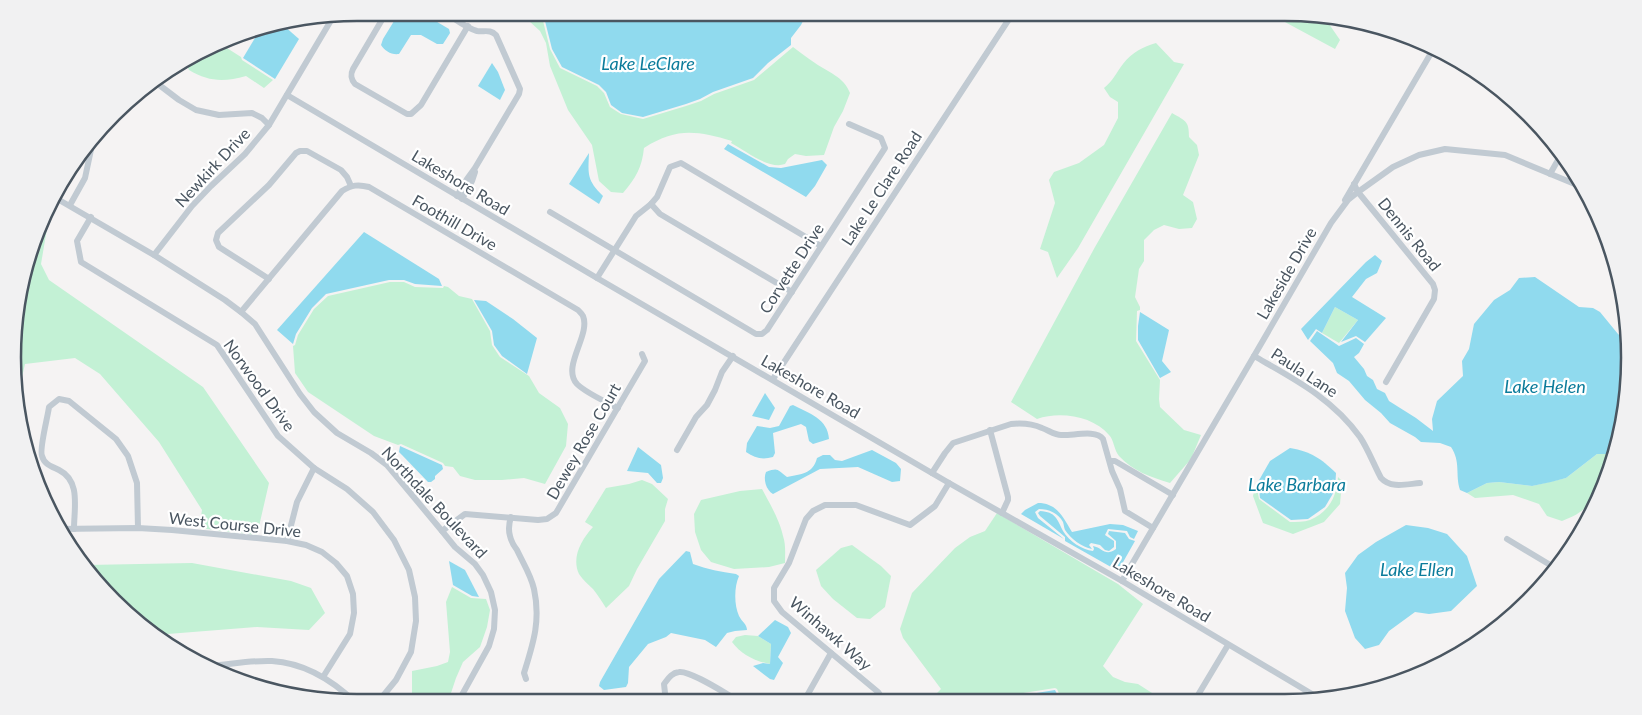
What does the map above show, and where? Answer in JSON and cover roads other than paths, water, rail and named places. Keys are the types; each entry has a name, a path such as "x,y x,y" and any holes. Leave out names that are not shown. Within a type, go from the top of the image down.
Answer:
{"street":[{"path":"381,21 353,68 351,80 407,114 411,114 422,105 468,26"},
{"path":"460,21 479,31 491,31 496,35 520,89 519,94 476,168 467,179 460,198"},
{"name":"Lake Le Clare Road","path":"773,379 1007,21"},
{"name":"Newkirk Drive","path":"154,255 192,206 245,154 269,125 329,23"},
{"path":"1340,210 1430,55"},
{"path":"160,86 196,110 219,115 252,113 262,118 269,125"},
{"name":"Lakeshore Road","path":"287,95 949,483 1122,581 1309,693"},
{"name":"Corvette Drive","path":"550,212 756,334 762,334 767,330 885,148 881,138 849,124"},
{"name":"Lakeside Drive","path":"1122,581 1330,223 1358,192 1370,182 1402,163 1419,155 1445,148 1505,155 1571,182"},
{"path":"241,312 269,279 342,191 351,186 341,170 307,151 296,153 269,184 218,233 216,240 219,247 269,279"},
{"path":"70,205 85,178 90,154"},
{"path":"1550,174 1557,162"},
{"path":"597,278 636,216 651,204 670,167 681,163 822,246"},
{"name":"Foothill Drive","path":"351,186 359,184 368,187 578,310 583,316 584,324 572,370 573,378 579,386 618,408"},
{"name":"Dennis Road","path":"1354,184 1358,192 1433,284 1435,290 1434,299 1386,382"},
{"name":"Northdale Boulevard","path":"60,200 154,255 225,300 255,324 300,394 314,412 337,433 387,465 442,531 483,575 492,592 495,610 494,629 489,646 462,694"},
{"path":"651,204 660,214 792,292"},
{"name":"Norwood Drive","path":"91,217 78,241 81,262 217,345 278,436 314,468 348,489 373,512 394,540 409,570 415,597 416,621 410,652 396,680 385,694"},
{"name":"Dewey Rose Court","path":"442,531 465,514 538,520 556,513 645,360 642,354"},
{"path":"677,450 696,417 707,404 732,356"},
{"name":"Paula Lane","path":"1254,356 1311,389 1336,409 1360,438 1381,478 1385,482 1394,486 1420,483"},
{"path":"74,529 75,493 73,484 64,472 45,463 40,454 49,406 59,399 69,401 116,439 128,456 137,483 138,528"},
{"path":"932,473 945,453 956,441 1017,423 1040,427 1061,435 1097,435 1103,439 1112,471 1122,496 1125,511 1153,528"},
{"path":"990,430 1008,496 1002,513"},
{"path":"1110,461 1115,461 1173,495"},
{"path":"287,541 297,502 314,468"},
{"name":"Winhawk Way","path":"879,694 782,612 774,601 774,588 789,563 806,519 813,511 825,505 856,505 910,525 936,506 949,483"},
{"path":"511,517 510,537 529,574 537,606 536,637 524,673 526,679"},
{"name":"West Course Drive","path":"68,529 138,528 172,530 287,541 306,545 322,552 336,563 346,576 353,594 354,613 350,634 323,677"},
{"path":"1507,539 1549,564"},
{"path":"1199,694 1228,645"},
{"path":"808,694 831,653"},
{"path":"222,665 272,661 298,666 323,677 344,693"},
{"path":"665,694 664,684 671,675 680,671 691,674 727,694"}],"water":[{"path":"394,21 436,21 449,29 450,33 443,44 437,44 421,35 411,35 399,54 386,51 381,45"},
{"name":"Lake LeClare","path":"545,21 803,21 791,38 791,45 753,78 686,104 643,117 622,113 611,105 606,92 599,85 562,67 552,49"},
{"path":"288,29 299,39 275,79 243,58 256,37"},
{"path":"492,63 498,72 505,90 500,100 478,86"},
{"path":"728,144 769,167 781,168 822,160 827,165 806,197 724,149"},
{"path":"589,153 591,181 603,196 599,204 569,184"},
{"path":"364,232 439,279 442,286 415,284 404,280 389,280 326,294 312,308 296,334 293,344 277,330"},
{"path":"1375,255 1382,261 1377,273 1366,279 1352,297 1386,318 1365,342 1356,336 1341,342 1358,320 1335,307 1322,333 1316,329 1308,340 1301,329"},
{"name":"Lake Helen","path":"1535,277 1579,307 1593,308 1600,312 1620,336 1621,358 1618,401 1609,445 1606,454 1597,454 1566,478 1532,486 1499,482 1487,483 1467,493 1460,490 1456,458 1451,447 1440,443 1421,442 1390,423 1365,400 1349,381 1337,373 1333,363 1310,341 1317,331 1339,346 1356,338 1364,344 1359,353 1354,357 1367,376 1373,380 1377,389 1385,393 1389,401 1433,431 1432,419 1437,401 1463,376 1462,361 1469,349 1474,324 1494,300 1510,290 1519,278"},
{"path":"474,300 486,301 537,338 527,374 502,356 494,345 492,331"},
{"path":"1140,312 1169,330 1162,361 1171,372 1160,378 1138,340"},
{"path":"765,393 775,408 769,420 752,416"},
{"path":"793,405 817,417 825,426 829,439 813,444 809,441 806,427 801,424 773,433 775,453 773,457 759,458 746,452 747,443 757,426 770,428 779,426 790,406"},
{"path":"400,446 442,465 443,469 435,476 435,479 428,482 399,452"},
{"path":"638,447 661,465 663,478 661,483 657,483 648,473 627,471"},
{"name":"Lake Barbara","path":"1290,448 1315,456 1336,473 1335,490 1325,507 1308,519 1291,520 1260,498 1258,482 1270,461"},
{"path":"872,450 896,463 901,469 900,481 892,482 858,467 820,469 773,494 766,484 766,472 770,470 778,470 787,477 806,472 813,467 817,458 823,455 830,455 835,460 842,461"},
{"path":"1038,503 1055,508 1072,532 1110,524 1123,525 1138,531 1134,539 1130,537 1127,531 1108,529 1105,535 1114,541 1114,547 1109,551 1100,545 1091,543 1089,545 1092,549 1088,548 1070,536 1059,516 1053,512 1039,509 1035,512 1038,518 1064,539 1021,514"},
{"path":"1040,511 1053,515 1069,538 1080,547 1089,550 1093,551 1093,546 1107,552 1116,549 1116,541 1108,534 1109,531 1125,533 1129,539 1135,541 1118,571 1065,541 1065,537 1040,516 1038,513"},
{"name":"Lake Ellen","path":"1406,525 1428,528 1447,534 1467,556 1477,586 1451,611 1429,614 1415,612 1389,631 1379,645 1365,649 1355,638 1345,611 1347,588 1345,573 1358,555"},
{"path":"686,551 690,552 693,564 739,576 735,591 735,601 739,616 747,630 727,633 716,647 705,640 671,633 648,644 629,667 626,687 604,690 599,686 600,682 659,579"},
{"path":"449,561 465,570 479,597 472,596 453,585"},
{"path":"775,620 788,627 791,633 778,657 783,663 774,680 753,666 763,663 770,664 771,644 758,636"},
{"path":"1055,690 1057,694 1030,694"}]}
